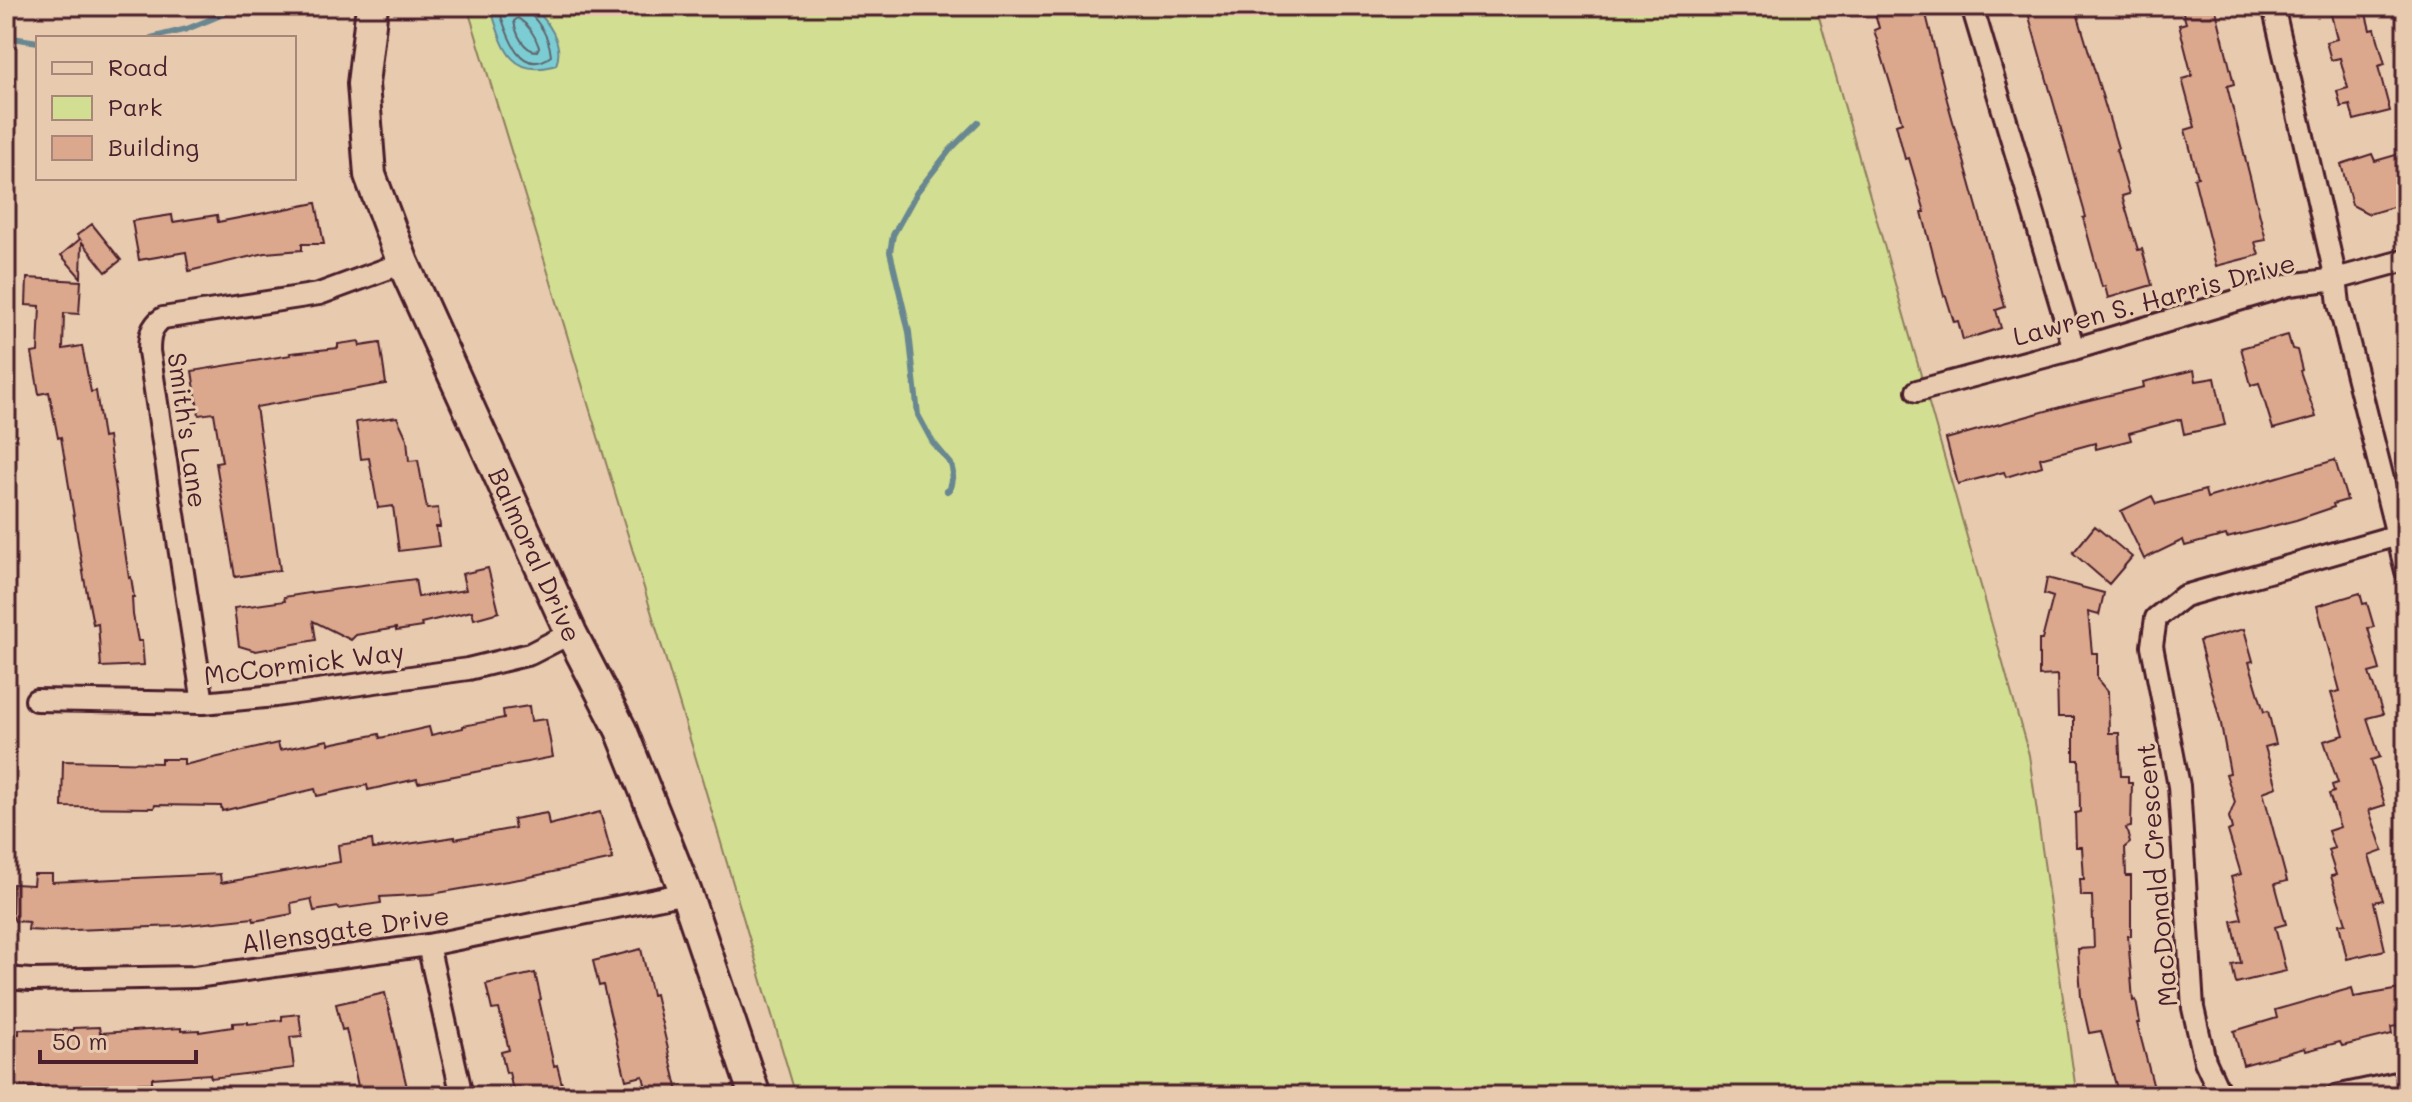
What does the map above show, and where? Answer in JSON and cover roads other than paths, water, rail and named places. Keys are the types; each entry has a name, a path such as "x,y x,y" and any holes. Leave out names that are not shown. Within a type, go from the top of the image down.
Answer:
{"street":[{"name":"Balmoral Drive","path":"372,6 363,84 370,175 403,263 571,633 621,730 686,893 755,1096"},
{"path":"1972,6 2074,349"},
{"path":"2273,6 2336,279 2339,304 2406,571"},
{"name":"Lawren S. Harris Drive","path":"1917,391 2074,349 2289,285 2336,279 2406,260"},
{"name":"Smith's Lane","path":"203,703 149,351 152,330 163,318 319,294 403,263"},
{"name":"MacDonald Crescent","path":"2221,1096 2205,1061 2193,1008 2179,786 2152,646 2156,618 2184,596 2398,535"},
{"name":"McCormick Way","path":"36,700 203,703 275,696 468,669 530,654 571,633"},
{"name":"Allensgate Drive","path":"6,978 195,977 428,945 686,893"},
{"path":"428,945 462,1096"},
{"path":"2336,1096 2406,1081"}],"water":[{"path":"490,6 533,6 549,25 556,41 556,65 540,68 517,63 504,45"}],"waterway":[{"path":"159,36 187,29 243,6"},
{"path":"6,37 36,42"},
{"path":"947,491 953,473 951,464 932,441 918,415 909,332 890,252 893,235 917,192 950,150 978,122"}]}
